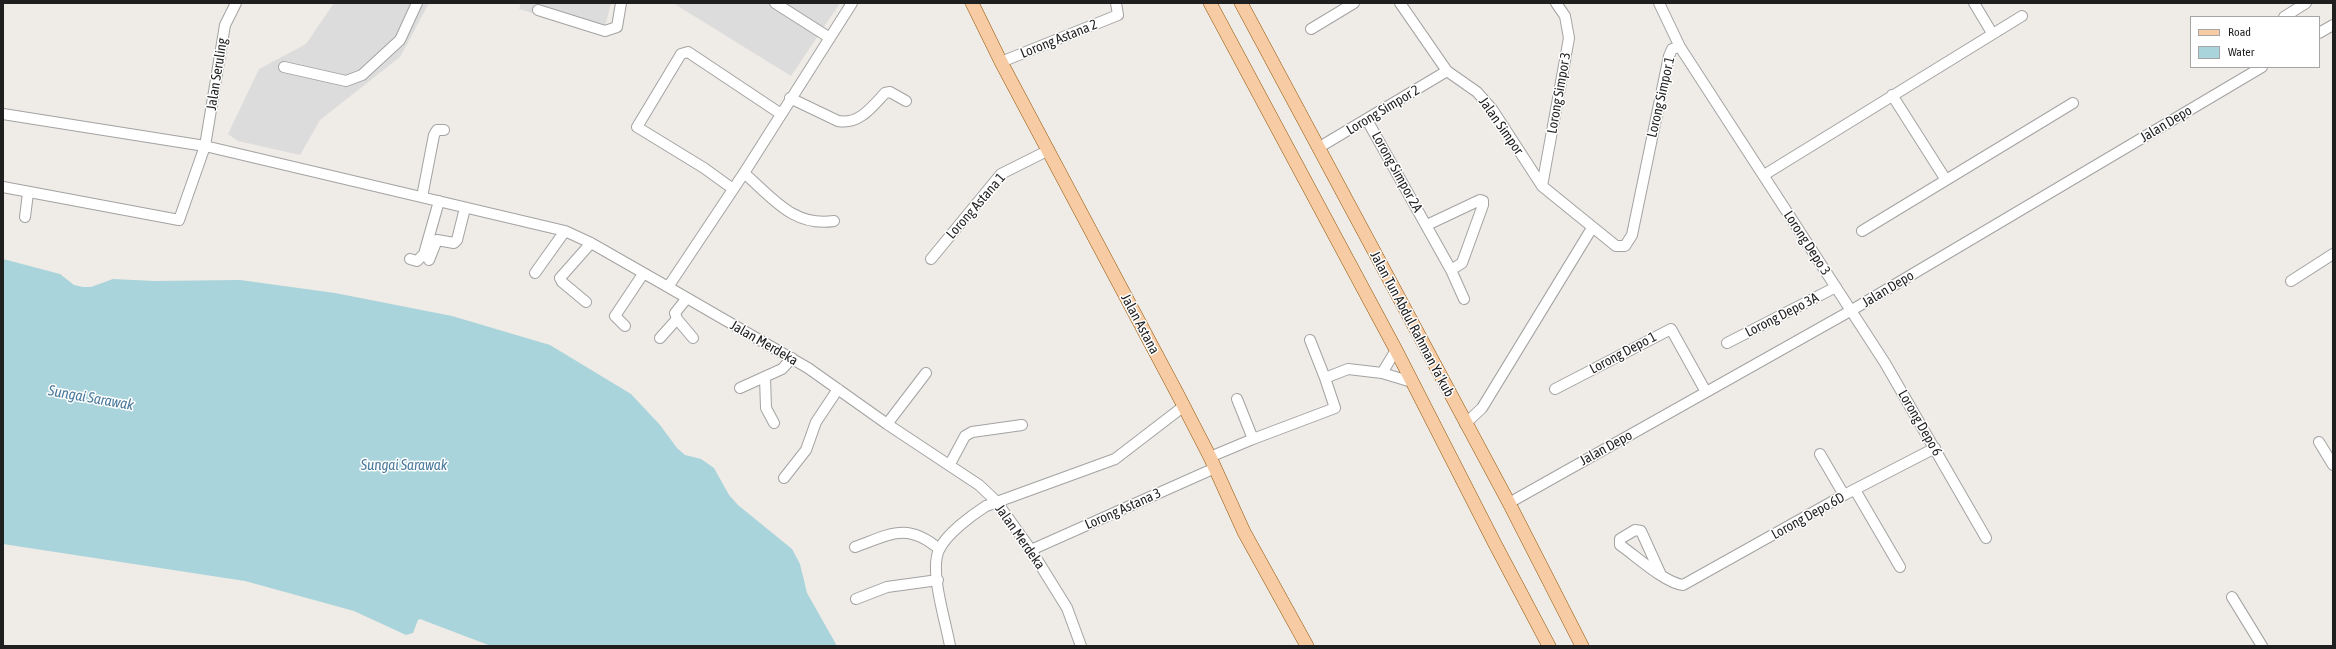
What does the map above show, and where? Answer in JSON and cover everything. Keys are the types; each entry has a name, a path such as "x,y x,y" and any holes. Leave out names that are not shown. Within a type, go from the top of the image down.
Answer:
{"main road":[{"name":"Jalan Astana","path":"972,3 1001,62 1184,406 1213,463 1244,532 1307,646"},
{"name":"Jalan Tun Abdul Rahman Ya'kub","path":"1210,3 1396,350 1549,646"},
{"name":"Jalan Tun Abdul Rahman Ya'kub","path":"1241,3 1465,424 1509,503 1582,646"}],"street":[{"name":"Jalan Seruling","path":"28,193 57,196 179,220 205,146 225,25 236,3"},
{"path":"284,67 346,81 362,75 400,40 417,3"},
{"path":"538,10 605,31 618,27 621,3"},
{"path":"775,3 830,38"},
{"path":"668,287 744,173 790,98 852,3"},
{"name":"Lorong Astana 2","path":"1001,62 1118,15 1116,3"},
{"path":"1312,29 1354,3"},
{"name":"Jalan Simpor","path":"1400,3 1447,71 1477,92 1492,109 1542,186 1616,246"},
{"name":"Lorong Simpor 3","path":"1542,186 1569,38 1565,16 1556,3"},
{"path":"1659,3 1680,47"},
{"path":"1974,3 1992,33"},
{"path":"2286,16 2306,3"},
{"path":"1764,175 1992,33 2022,16"},
{"path":"2320,32 2333,25"},
{"name":"Lorong Simpor 1","path":"1616,246 1625,246 1632,235 1669,56 1672,50 1680,47 1764,175"},
{"path":"733,189 704,168 637,127 681,54 688,52 781,114"},
{"name":"Jalan Depo","path":"1509,503 1852,310 2260,68"},
{"name":"Lorong Simpor 2","path":"1318,148 1447,71"},
{"path":"790,98 838,121 847,123 855,121 886,93 890,92 906,101"},
{"path":"1892,95 1946,180"},
{"path":"1862,231 2073,103"},
{"name":"Jalan Merdeka","path":"3,114 205,146 296,170 422,197 565,231 591,243 792,358 887,424 950,464 979,485 996,501 1031,550 1067,608 1081,646"},
{"name":"Lorong Simpor 2A","path":"1367,120 1427,225 1451,270 1464,299"},
{"path":"422,197 434,135 437,130 444,130"},
{"name":"Lorong Astana 1","path":"931,259 1001,174 1049,150"},
{"path":"744,173 793,216 813,222 834,221"},
{"name":"Lorong Depo 3","path":"1764,175 1836,288 1852,310"},
{"path":"3,187 28,193 25,217"},
{"name":"Lorong Simpor 2A","path":"1427,225 1480,200 1483,201 1483,205 1462,263 1451,270"},
{"path":"410,259 417,261 424,254 439,201"},
{"path":"430,260 437,240 454,243 457,240 466,208"},
{"path":"1465,424 1482,408 1592,228"},
{"path":"535,273 565,231"},
{"path":"586,302 562,282 560,278 591,243"},
{"path":"2291,280 2333,254"},
{"path":"625,326 616,316 643,274"},
{"name":"Lorong Depo 3A","path":"1727,343 1836,288"},
{"path":"687,298 675,313 677,319 693,338"},
{"name":"Lorong Depo 6","path":"1852,310 1986,538"},
{"path":"660,338 677,319"},
{"name":"Lorong Depo 1","path":"1555,389 1671,329 1706,392"},
{"path":"1310,340 1325,378 1348,369 1382,373 1412,382"},
{"path":"1382,373 1396,350"},
{"path":"740,388 782,369 792,358"},
{"path":"887,424 926,373"},
{"path":"764,377 766,408 774,424"},
{"name":"Lorong Astana 3","path":"1031,550 1213,463 1253,439 1334,408 1325,378"},
{"path":"784,478 806,450 816,422 838,390"},
{"path":"1237,399 1253,439"},
{"path":"950,646 936,564 939,549 971,516 996,501 1068,478 1115,459 1184,406"},
{"path":"950,464 965,436 972,432 1022,425"},
{"path":"2320,442 2333,465"},
{"name":"Lorong Depo 6D","path":"1661,575 1676,585 1683,585 1844,495 1934,448"},
{"path":"1820,454 1844,495"},
{"path":"1855,490 1900,567"},
{"path":"1635,530 1641,531 1661,575 1620,545 1620,538 1635,530"},
{"path":"855,548 884,536 908,532 925,537 939,549"},
{"path":"856,599 886,587 938,580"},
{"path":"2232,597 2262,646"}],"shaded area":[{"path":"334,3 429,3 400,57 320,120 300,155 238,141 228,134 259,69 306,44"},
{"path":"521,3 611,3 603,34 519,9"},
{"path":"673,3 840,3 791,76"}],"water":[{"name":"Sungai Sarawak","path":"3,259 60,274 74,285 83,287 91,287 113,279 154,281 240,280 335,293 452,316 550,345 631,394 660,425 677,448 685,455 701,459 714,468 729,495 738,505 792,549 800,564 807,593 837,646 491,646 420,619 418,620 413,633 406,635 354,611 245,581 3,544"}]}
